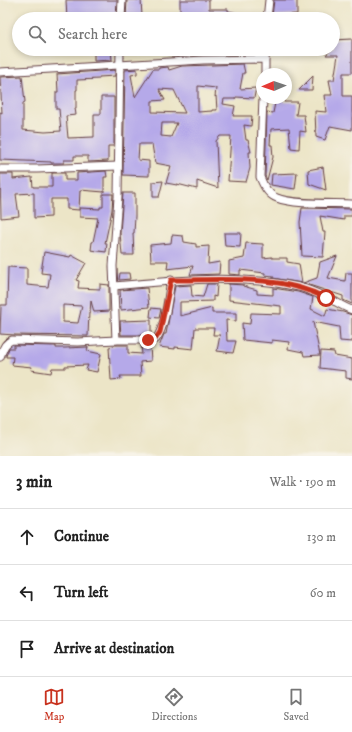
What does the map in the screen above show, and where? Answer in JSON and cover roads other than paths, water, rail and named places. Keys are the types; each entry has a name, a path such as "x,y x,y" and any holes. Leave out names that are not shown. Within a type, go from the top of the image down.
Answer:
{"street":[{"path":"121,12 122,0"},
{"path":"268,12 269,0"},
{"path":"116,340 113,266 118,197 120,56"},
{"path":"265,56 265,68"},
{"path":"0,72 203,60 265,59"},
{"path":"264,104 259,169 260,177 266,189 276,198 290,202 352,204"},
{"path":"0,169 118,166"},
{"path":"113,284 171,280 253,280 300,287 313,291 352,310"},
{"path":"0,357 4,346 12,340 78,342 148,340 156,338 160,332 164,320 171,280"}]}
